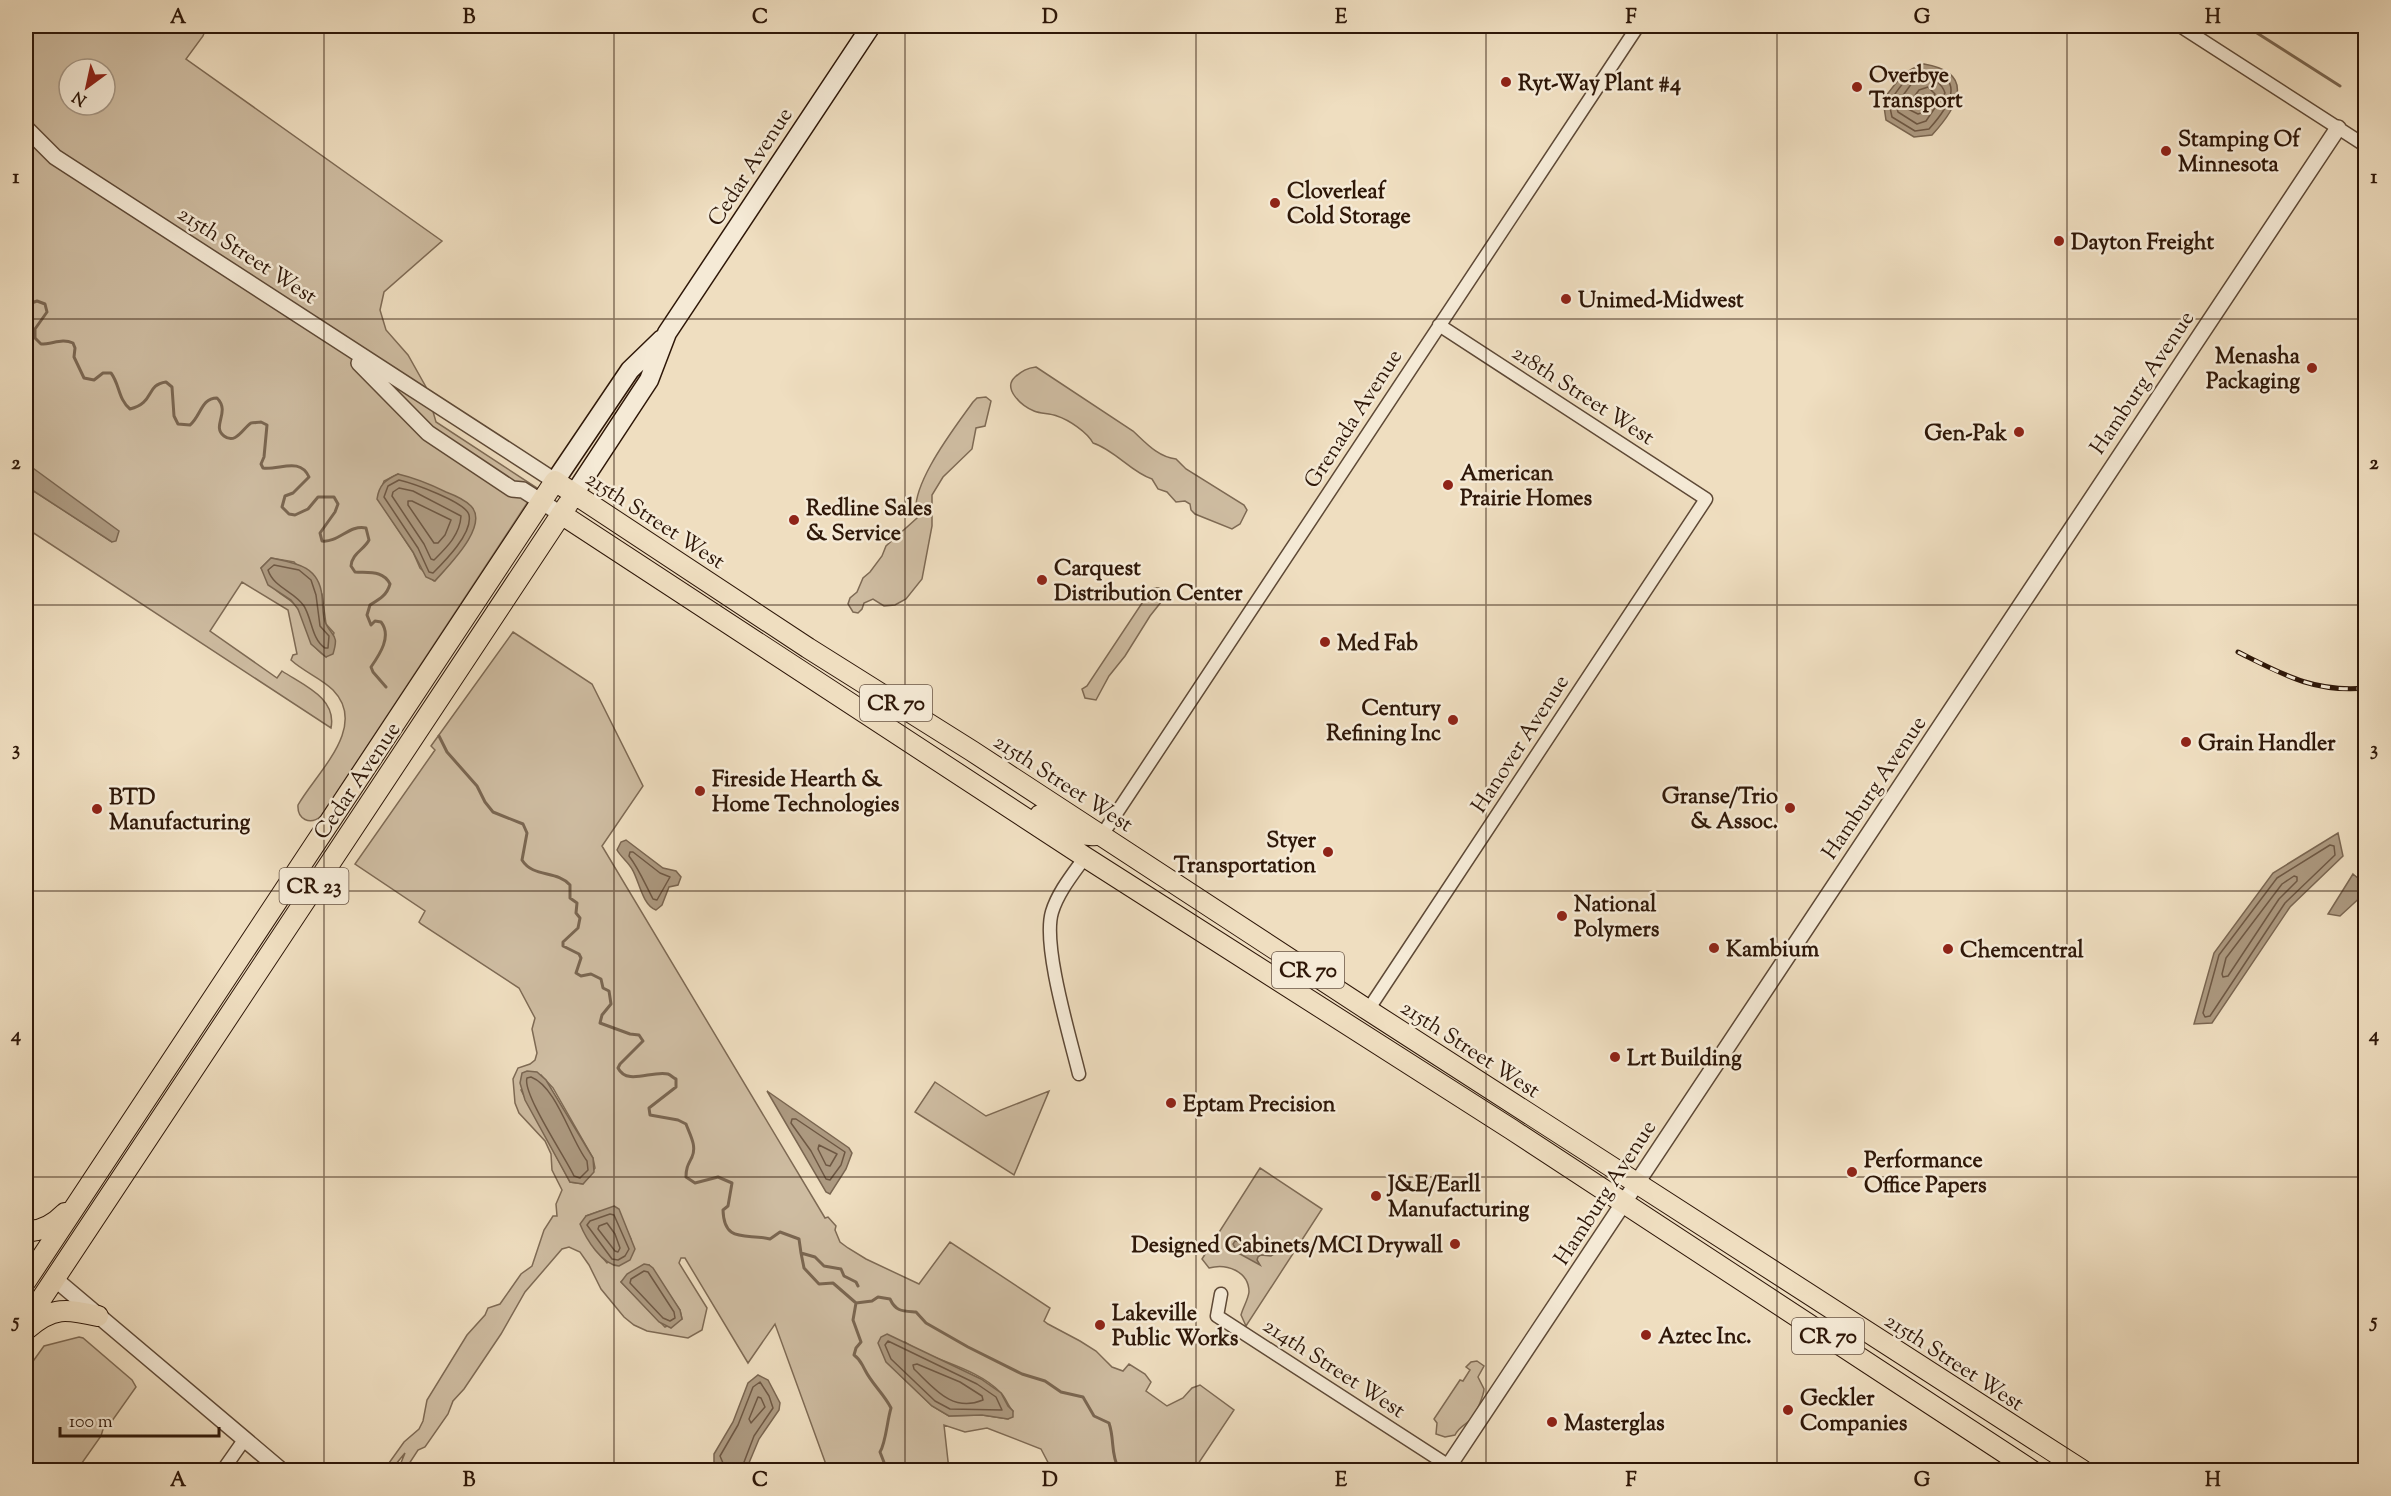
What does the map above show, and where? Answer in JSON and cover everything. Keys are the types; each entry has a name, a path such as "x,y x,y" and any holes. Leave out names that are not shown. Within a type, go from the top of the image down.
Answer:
{"main road":[{"name":"Cedar Avenue","path":"31,1259 79,1202 555,481 630,370 667,333 871,26"},
{"name":"Cedar Avenue","path":"55,1279 649,380 667,333"},
{"name":"215th Street West","path":"555,481 799,643 1102,835 1368,1010 2082,1470"},
{"name":"215th Street West","path":"561,514 957,774 1624,1203 2031,1470"},
{"path":"957,774 983,780 1034,812 1070,831 1083,835 1102,835"},
{"path":"1085,857 1114,857 1186,900 1248,930"},
{"path":"26,1231 54,1223 79,1202"},
{"path":"31,1259 55,1279"},
{"name":"CR 23","path":"26,1281 31,1259"},
{"name":"CR 23","path":"26,1322 55,1279"},
{"path":"26,1330 39,1318 58,1310 98,1316"}],"street":[{"name":"Grenada Avenue","path":"1102,835 1638,26"},
{"path":"2180,26 2366,146"},
{"name":"215th Street West","path":"26,128 55,157 555,481"},
{"name":"Hamburg Avenue","path":"1447,1468 2338,128"},
{"name":"218th Street West","path":"1439,325 1706,499"},
{"path":"321,329 371,373 437,440 512,489 523,490 561,514"},
{"name":"Hanover Avenue","path":"1368,1010 1706,499"},
{"path":"1079,1074 1056,975 1049,930 1052,911 1058,898 1085,857"},
{"path":"55,1279 281,1470"},
{"name":"214th Street West","path":"1221,1294 1217,1316 1447,1468"},
{"path":"223,1470 244,1440"}],"shaded area":[{"path":"26,26 207,26 203,36 186,59 442,241 384,292 380,310 386,330 408,355 426,387 436,422 537,488 321,816 309,821 302,817 298,805 336,749 345,719 343,704 333,690 291,660 293,655 297,654 288,610 242,582 210,631 277,678 282,671 317,694 329,708 331,728 26,528 26,486 112,542 26,463","holes":["398,474 449,564 434,581 420,568 413,552 378,499 384,481","271,558 294,562 322,594 326,624 334,633 326,657 311,640 296,606 277,591 261,568"]},
{"path":"1036,367 1133,431 1158,452 1176,459 1186,469 1244,505 1247,510 1240,524 1232,529 1195,514 1190,504 1185,501 1176,502 1167,492 1158,489 1152,479 1137,472 1109,451 1093,443 1072,423 1057,416 1034,411 1024,405 1012,392 1012,382 1022,371"},
{"path":"986,397 991,401 985,426 976,428 972,449 943,477 932,495 932,526 922,579 906,599 895,605 884,606 873,599 864,603 858,613 853,612 848,604 863,578 882,556 886,546 917,518 916,505 919,491 945,441 973,402 977,398"},
{"path":"1152,588 1161,589 1165,597 1109,676 1096,700 1085,698 1082,689 1087,686"},
{"path":"513,632 592,684 643,786 602,846 825,1218 828,1217 836,1226 835,1230 840,1242 866,1259 919,1284 950,1242 1050,1308 1044,1321 1048,1324 1096,1351 1112,1367 1123,1371 1129,1364 1145,1374 1151,1382 1146,1391 1167,1406 1183,1398 1192,1388 1200,1385 1234,1410 1194,1470 1052,1470 1041,1449 987,1428 965,1432 944,1425 949,1470 828,1470 775,1324 748,1363 685,1258 681,1258 679,1263 707,1308 702,1330 688,1338 647,1331 624,1317 601,1289 580,1252 569,1247 562,1249 525,1292 501,1334 464,1389 453,1401 448,1414 425,1447 418,1450 405,1470 398,1470 405,1453 391,1470 384,1470 404,1442 419,1429 427,1400 467,1335 485,1315 488,1308 500,1304 521,1274 532,1266 544,1230 553,1216 557,1216 556,1204 562,1190 552,1170 551,1154 545,1141 519,1113 515,1103 513,1079 518,1068 530,1064 535,1060 537,1053 532,1029 535,1018 519,988 421,924 419,922 425,911 355,864 435,750 431,746","holes":["541,1075 553,1088 593,1158 595,1168 583,1184 570,1182 521,1090","600,1211 620,1216 631,1239 607,1263 594,1248 586,1216","649,1265 680,1310 682,1319 665,1327 621,1282","905,1342 990,1383 1002,1394 1013,1411 1008,1419 982,1415 949,1416 932,1406 900,1375"]},
{"path":"935,1082 986,1116 1049,1091 1014,1175 915,1112"},
{"path":"1260,1168 1322,1209 1246,1326 1241,1315 1249,1292 1245,1279 1241,1274 1229,1268 1209,1268 1202,1259"},
{"path":"79,1337 132,1380 136,1387 112,1421 104,1426 101,1436 77,1470 26,1470 26,1371 44,1346"},
{"path":"1477,1361 1484,1366 1478,1377 1484,1389 1474,1415 1455,1435 1445,1437 1436,1434 1437,1423 1434,1419 1460,1380 1463,1381 1470,1370 1466,1367 1471,1362"}],"water":[{"path":"1924,64 1951,75 1956,83 1957,93 1949,114 1932,135 1914,137 1886,120 1883,100 1905,74"},
{"path":"26,463 119,531 116,541 112,542 26,486"},
{"path":"398,474 459,498 471,506 475,514 475,524 465,546 435,581 426,577 413,552 377,499 383,484"},
{"path":"271,558 297,564 311,572 316,578 320,586 325,621 335,639 333,654 326,657 311,644 298,609 291,600 268,585 261,568"},
{"path":"2338,833 2343,856 2290,907 2212,1023 2194,1024 2214,953 2273,873"},
{"path":"626,840 663,868 676,871 681,877 678,885 669,887 662,905 656,910 647,903 632,869 617,850 621,842"},
{"path":"2353,874 2365,884 2365,893 2340,916 2328,914"},
{"path":"537,1072 546,1080 593,1158 594,1172 583,1184 570,1182 525,1100 520,1083 522,1073"},
{"path":"767,1091 849,1148 852,1153 846,1169 830,1194 826,1192"},
{"path":"614,1206 619,1209 635,1249 630,1260 619,1266 613,1265 601,1256 590,1244 580,1224 586,1216"},
{"path":"1235,1241 1244,1243 1256,1251 1274,1254 1258,1257 1260,1265 1238,1253 1233,1244"},
{"path":"644,1264 653,1268 680,1310 682,1319 671,1328 659,1322 621,1282 627,1274"},
{"path":"887,1334 981,1379 1001,1393 1013,1411 1013,1417 1008,1419 982,1415 949,1416 932,1406 886,1362 878,1343 881,1337"},
{"path":"758,1375 768,1380 780,1403 779,1410 759,1439 746,1470 722,1470 714,1462 714,1454 733,1422 748,1383"}],"waterway":[{"path":"2246,26 2340,86"},
{"path":"26,305 37,301 45,304 47,312 35,329 35,338 41,344 61,341 73,343 74,357 84,378 94,380 103,373 111,373 123,401 130,409 143,403 155,387 166,382 172,387 174,416 178,424 190,425 204,404 217,398 222,408 219,428 224,436 236,437 251,423 261,422 267,425 264,457 261,464 263,468 295,466 300,467 309,477 293,493 285,496 282,507 289,514 295,515 308,509 318,497 334,497 338,504 320,533 322,541 328,541 360,527 366,528 369,540 356,555 351,566 355,572 380,574 390,584 385,594 370,605 367,615 371,625 375,621 381,622 384,627 384,645 371,667 386,687"},
{"path":"439,736 447,752 477,786 493,812 523,824 527,833 522,860 527,866 559,877 570,885 570,898 577,903 576,913 580,918 578,928 563,942 563,946 579,954 581,958 576,973 581,976 591,974 601,979 603,988 609,991 611,1004 602,1015 600,1023 639,1035 643,1041 620,1064 618,1068 622,1073 634,1077 662,1073 676,1079 676,1087 649,1108 650,1115 678,1120 686,1124 694,1149 686,1177 695,1183 718,1177 732,1183 728,1206 723,1210 724,1221 732,1233 770,1239 780,1232 799,1239 801,1253 815,1257 824,1266 841,1269 844,1276 856,1282 858,1286"},
{"path":"801,1253 804,1268 819,1284 833,1283 856,1303"},
{"path":"856,1303 872,1301 878,1297 890,1299 897,1309 916,1312 926,1323 968,1347 1022,1374 1045,1381 1061,1392 1083,1397 1094,1416 1109,1423 1114,1458 1119,1470"},
{"path":"856,1303 853,1320 861,1342 854,1355 860,1360 891,1408 880,1452 887,1470"}],"railway":[{"path":"2238,652 2284,674 2314,685 2347,689 2366,688"}],"place":[{"name":"Ryt-Way Plant #4","path":"1506,82"},
{"name":"Overbye Transport","path":"1857,87"},
{"name":"Stamping Of Minnesota","path":"2166,151"},
{"name":"Cloverleaf Cold Storage","path":"1275,203"},
{"name":"Dayton Freight","path":"2059,241"},
{"name":"Unimed-Midwest","path":"1566,299"},
{"name":"Menasha Packaging","path":"2312,368"},
{"name":"Gen-Pak","path":"2019,432"},
{"name":"American Prairie Homes","path":"1448,485"},
{"name":"Redline Sales & Service","path":"794,520"},
{"name":"Carquest Distribution Center","path":"1042,580"},
{"name":"Med Fab","path":"1325,642"},
{"name":"Century Refining Inc","path":"1453,720"},
{"name":"Grain Handler","path":"2186,742"},
{"name":"Fireside Hearth & Home Technologies","path":"700,791"},
{"name":"Granse/Trio & Assoc.","path":"1790,808"},
{"name":"BTD Manufacturing","path":"97,809"},
{"name":"Styer Transportation","path":"1328,852"},
{"name":"National Polymers","path":"1562,916"},
{"name":"Kambium","path":"1714,948"},
{"name":"Chemcentral","path":"1948,949"},
{"name":"Lrt Building","path":"1615,1057"},
{"name":"Eptam Precision","path":"1171,1103"},
{"name":"Performance Office Papers","path":"1852,1172"},
{"name":"J&E/Earll Manufacturing","path":"1376,1196"},
{"name":"Designed Cabinets/MCI Drywall","path":"1455,1244"},
{"name":"Lakeville Public Works","path":"1100,1325"},
{"name":"Aztec Inc.","path":"1646,1335"},
{"name":"Geckler Companies","path":"1788,1410"},
{"name":"Masterglas","path":"1552,1422"}]}
